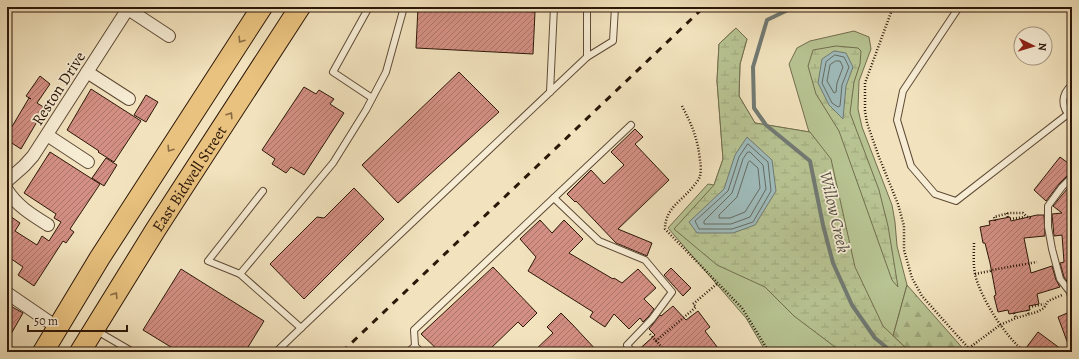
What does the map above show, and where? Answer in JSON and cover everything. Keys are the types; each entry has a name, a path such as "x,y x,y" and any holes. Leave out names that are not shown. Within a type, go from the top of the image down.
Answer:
{"main road":[{"name":"East Bidwell Street","path":"80,352 156,229 300,7"},
{"name":"East Bidwell Street","path":"43,352 99,259 261,10"}],"street":[{"path":"128,8 169,36"},
{"name":"Reston Drive","path":"7,181 24,166 47,135 128,8"},
{"path":"87,72 129,99"},
{"path":"47,135 88,162"},
{"path":"7,190 16,202 24,209 48,224"},
{"path":"7,293 58,328"}],"lane":[{"path":"369,7 333,72 372,98"},
{"path":"240,274 333,163 386,72 404,7"},
{"path":"550,92 554,7"},
{"path":"587,7 587,57"},
{"path":"276,352 587,57 613,40 615,7"},
{"path":"958,7 903,91 897,120 911,166 935,194 956,201 1070,116 1065,110 1063,99 1065,93 1072,85"},
{"path":"421,352 415,346 414,330 631,125"},
{"path":"1072,177 1062,187 1048,206 1048,227 1052,249 1060,279 1070,292 1072,302"},
{"path":"263,191 208,261 240,274 301,328"},
{"path":"554,198 600,242 645,260 672,292 652,320 627,345 630,351"},
{"path":"94,329 133,352"},
{"path":"408,352 415,346"}],"path":[{"path":"893,7 865,83 865,111 867,123 898,204 904,226 904,250 912,278 922,296 972,352"},
{"path":"682,106 692,125 698,144 701,166 700,177 693,188 670,210 666,217 665,229 742,308 769,352"},
{"path":"1007,213 1009,219 1026,216"},
{"path":"995,221 994,217 1007,213 1023,213 1032,219"},
{"path":"974,243 975,274 979,286 1000,325 1025,352"},
{"path":"975,274 1036,262"},
{"path":"655,340 696,307 693,304 718,283"},
{"path":"969,348 1000,325 1044,308 1048,301 1062,295"},
{"path":"1029,315 1028,309 1045,304"},
{"path":"1014,313 1016,318"},
{"path":"645,338 650,333 665,352"}],"green space":[{"path":"736,28 747,39 740,64 739,96 755,123 809,132 789,64 797,48 810,41 854,31 869,37 871,49 859,81 858,109 862,127 892,205 897,246 907,285 893,336 910,352 766,352 746,318 668,228 708,184 714,185 723,159 717,81 719,44"},
{"path":"736,28 747,39 740,64 739,96 755,123 810,132 831,159 855,267 883,326 910,352 840,352 794,316 765,287 717,265 674,229 714,185 723,159 717,81 719,44"},
{"path":"836,46 858,48 861,51 860,64 854,82 850,113 879,190 888,226 898,287 892,280 839,131 816,94 808,66 813,50"},
{"path":"907,285 966,352 910,352 893,336"}],"water":[{"path":"834,51 846,53 853,67 846,86 843,119 829,105 818,83 822,59"},
{"path":"747,137 772,160 776,191 755,225 733,233 697,233 689,222 724,189 735,155"}],"building":[{"path":"418,7 448,7 535,12 533,54 416,48"},
{"path":"459,72 499,112 398,203 362,165"},
{"path":"40,76 50,84 37,103 45,108 21,149 7,140 7,135 29,98 31,99 26,96"},
{"path":"304,87 316,94 319,90 334,99 330,104 344,113 304,175 291,167 286,173 272,164 275,159 262,150"},
{"path":"91,89 141,121 114,162 67,130"},
{"path":"146,95 158,102 146,122 134,115"},
{"path":"635,129 643,137 635,144 669,180 618,229 652,243 647,256 616,243 576,201 575,202 567,194 591,170 604,184 624,165 611,152"},
{"path":"50,152 100,184 70,229 74,232 66,243 63,241 34,286 18,275 23,267 7,256 7,246 11,241 9,240 7,243 7,214 20,223 15,231 37,245 42,236 49,241 61,222 54,218 56,214 24,193"},
{"path":"1060,157 1072,166 1072,173 1059,184 1046,201 1034,190"},
{"path":"106,158 117,165 104,186 92,178"},
{"path":"1072,183 1072,206 1070,208 1072,227 1072,283 1069,284 1064,277 1060,263 1064,262 1062,235 1054,236 1052,214 1062,213 1053,206"},
{"path":"354,188 384,219 304,299 270,264 317,217 324,218"},
{"path":"1037,215 1044,215 1045,236 1024,238 1031,273 1052,266 1056,280 1060,287 1037,294 1039,304 1029,306 1030,310 1009,314 1008,310 998,312 994,296 996,295 990,263 985,243 983,243 980,227 990,225 989,221 1010,217 1011,221"},
{"path":"540,220 552,233 564,220 583,239 569,253 613,279 614,278 622,283 638,269 656,288 644,299 654,309 649,316 643,322 640,318 629,329 614,314 605,327 590,317 593,312 528,271 536,257 520,239"},
{"path":"493,267 537,313 523,327 518,322 487,352 440,352 421,334"},
{"path":"671,268 691,288 683,296 664,275"},
{"path":"181,269 264,321 245,352 179,352 143,330"},
{"path":"7,304 23,313 7,341"},
{"path":"673,306 686,320 698,311 710,327 705,331 721,352 636,352 655,335 649,329 660,315 661,316"},
{"path":"1072,311 1072,352 1071,352 1058,317"},
{"path":"561,313 598,352 533,352 553,333 547,327"},
{"path":"1038,332 1065,352 1023,352"}],"waterway":[{"name":"Willow Creek","path":"794,7 767,20 753,67 754,108 766,125 810,161 823,225 833,263 852,305 875,338 892,352"}],"railway":[{"path":"342,352 704,7"}]}
